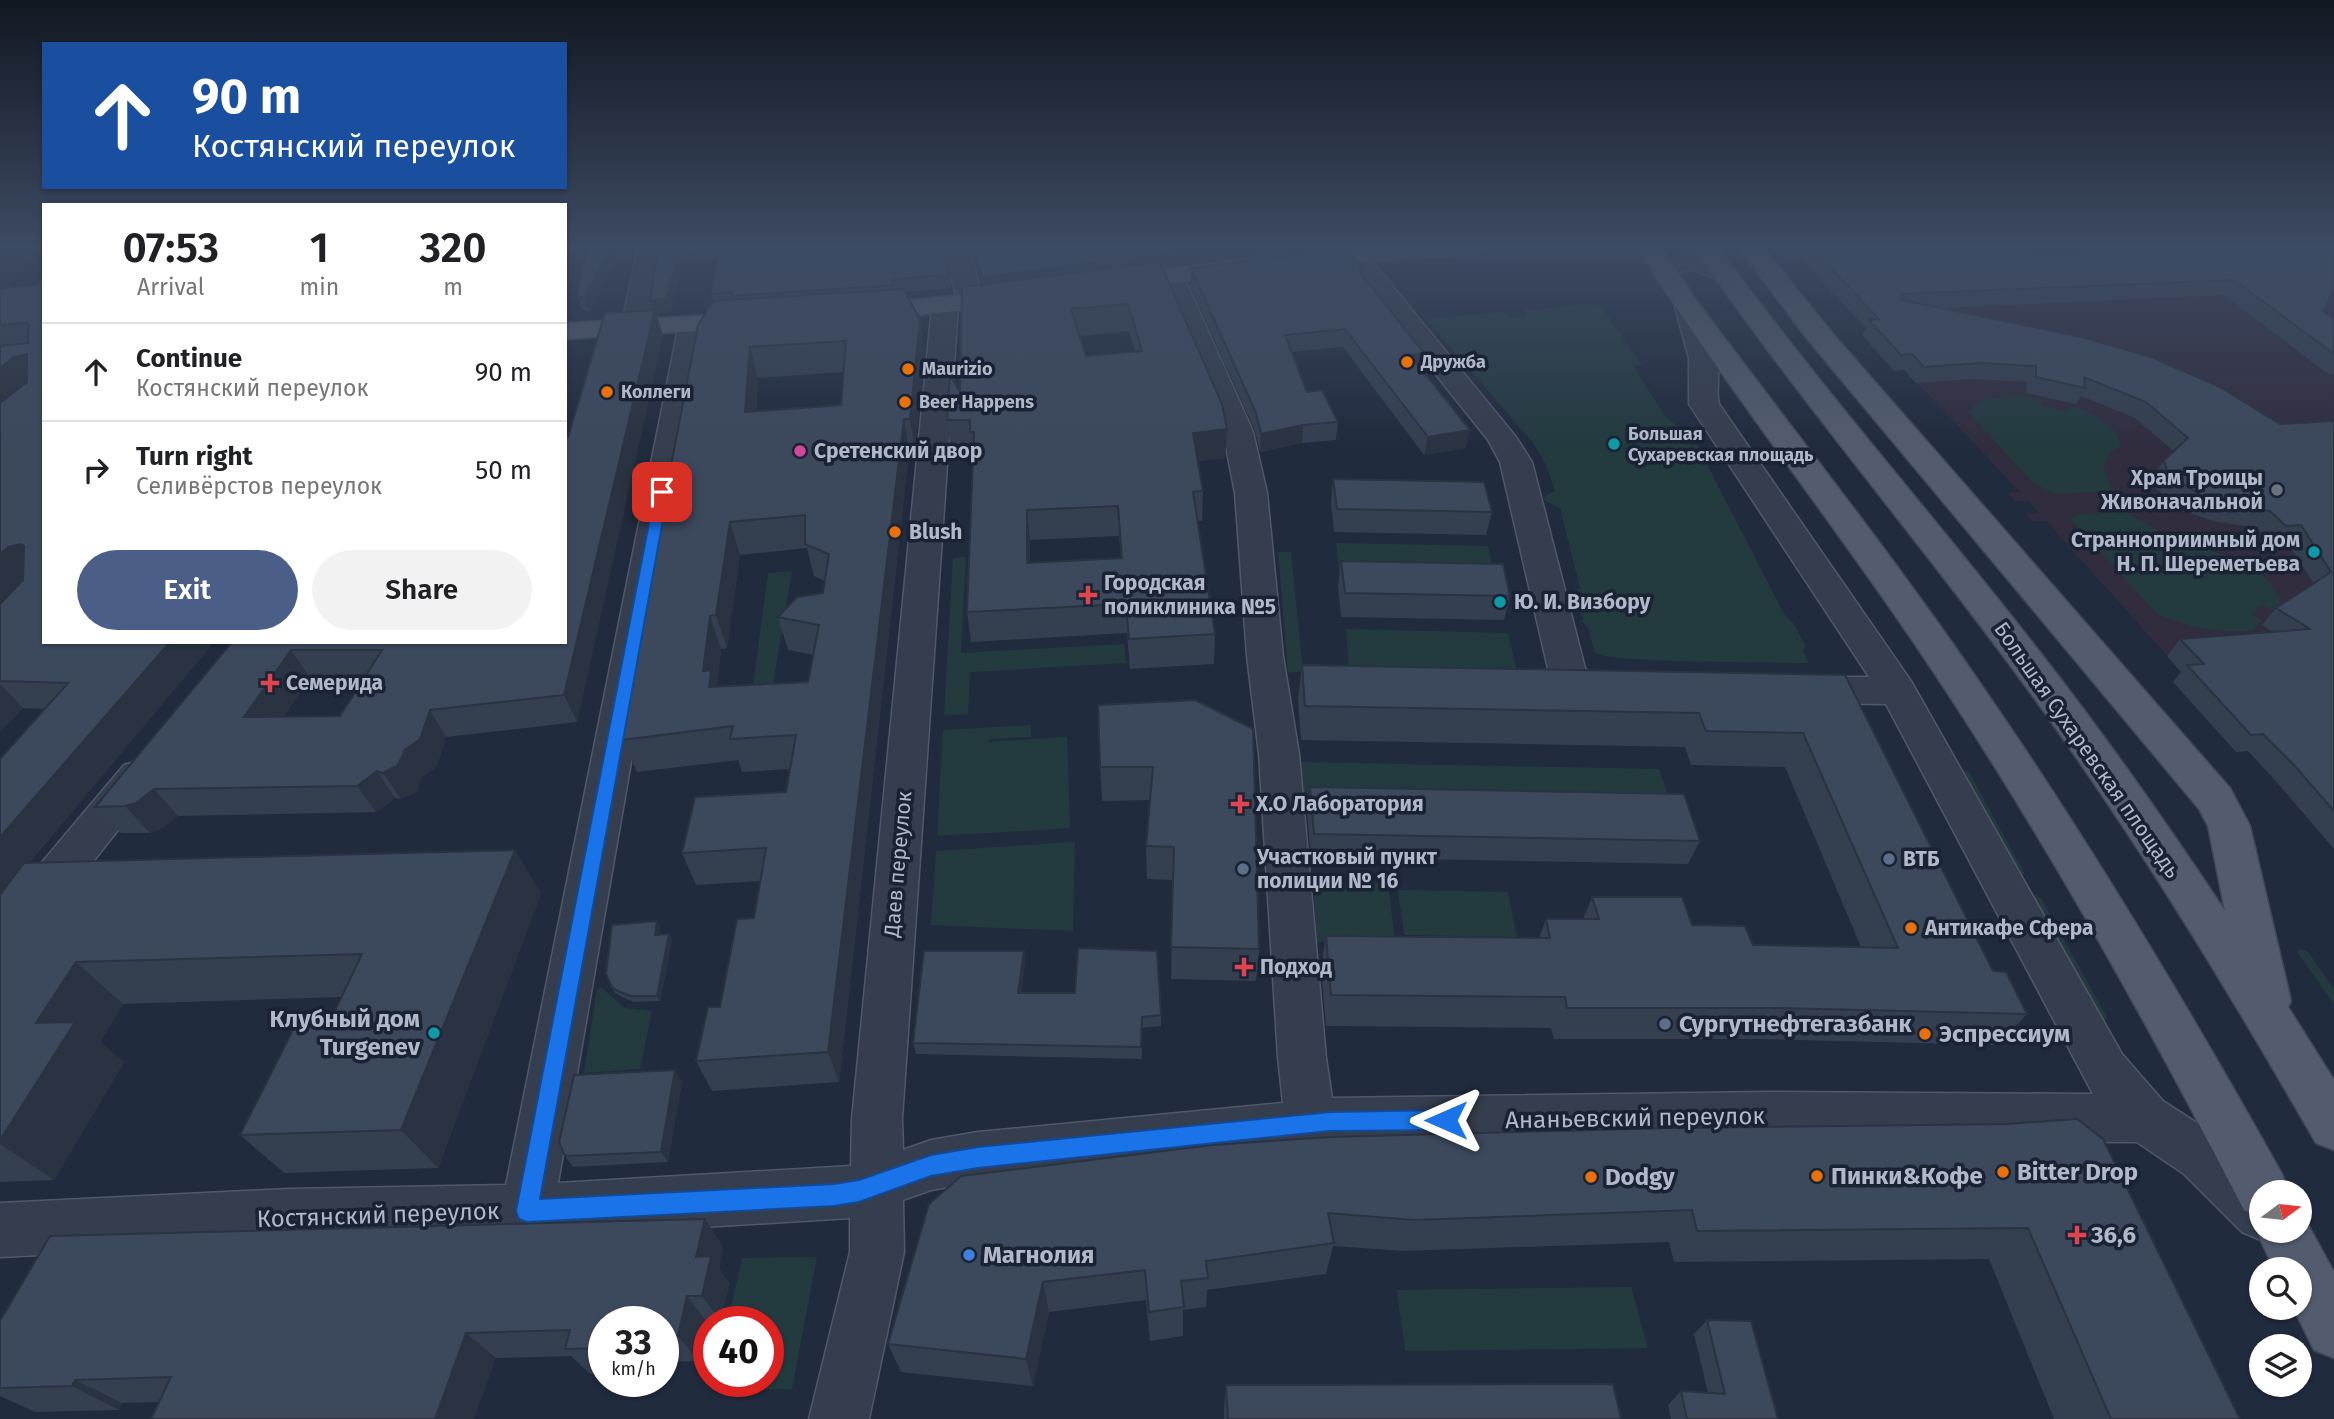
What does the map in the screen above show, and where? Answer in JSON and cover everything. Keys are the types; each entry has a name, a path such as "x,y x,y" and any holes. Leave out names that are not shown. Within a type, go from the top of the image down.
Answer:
{"main road":[{"path":"836,315 846,314"},
{"path":"1695,314 1961,685 2122,940 2257,1180"},
{"name":"Большая Сухаревская площадь","path":"1756,314 2033,671 2189,894 2329,1109"},
{"path":"1803,314 2215,799 2230,826 2272,1024"},
{"path":"567,331 771,319"},
{"path":"2287,1243 2334,1330"}],"street":[{"path":"635,327 638,314"},
{"name":"Даев переулок","path":"839,1419 877,1252 877,1119 957,314"},
{"path":"1187,314 1238,432 1251,493 1265,656 1279,754 1303,1058 1311,1123"},
{"path":"1402,314 1501,437 1516,462 1568,673 1578,682 1588,685 1646,687"},
{"path":"1686,314 1702,349 1704,370 1700,392 1704,404 1898,691 2105,1070 2145,1118 2202,1156 2249,1201"},
{"path":"527,1211 693,324"},
{"path":"1765,689 1898,691"},
{"path":"0,945 161,746"},
{"name":"Ананьевский переулок","path":"879,1182 931,1165 978,1157 1350,1120 1657,1116 2145,1118"},
{"name":"Костянский переулок","path":"0,1230 289,1216 527,1211 834,1195 859,1191 879,1182"}],"shaded area":[{"path":"1852,314 2334,314 2334,849 2248,751 2236,752 2189,680 2046,521 2033,521 2026,514 2038,512 2028,501 2015,501 2008,493 2020,492 1905,370 1894,371 1862,335 1871,334"}],"green space":[{"path":"1477,314 1525,317 1525,314 1606,314 1642,365 1633,366 1665,416 1678,427 1676,433 1683,444 1697,445 1784,614 1793,623 1806,646 1803,651 1809,663 1629,659 1594,652 1589,630 1582,621 1579,610 1583,604 1581,597 1574,590 1580,588 1560,508 1544,500 1546,495 1555,491 1546,465 1534,444 1426,319"},
{"path":"2018,395 2041,399 2042,406 2067,412 2069,406 2077,408 2109,425 2120,447 2111,451 2104,467 2112,491 2054,494 2032,482 1968,412 1980,401"},
{"path":"2125,511 2175,538 2246,564 2267,579 2283,605 2275,610 2262,605 2252,614 2263,621 2252,631 2193,627 2158,615 2070,519 2075,515"},
{"path":"1336,543 1488,546 1496,582 1340,579"},
{"path":"1278,552 1291,552 1303,672 1288,672"},
{"path":"966,557 961,653 1124,644 1126,663 970,672 968,714 944,715 953,558"},
{"path":"792,571 773,684 753,686 768,573"},
{"path":"1346,629 1508,633 1520,684 1350,680"},
{"path":"1031,725 1031,737 989,739 988,742 1067,737 1070,828 937,836 943,730"},
{"path":"1301,762 1659,769 1674,812 1304,805"},
{"path":"1959,769 1969,772 2025,874 2020,874"},
{"path":"1075,842 1073,931 931,925 936,851"},
{"path":"1313,882 1388,883 1395,943 1317,942"},
{"path":"1398,890 1508,892 1517,937 1404,935"},
{"path":"2031,895 2042,899 2107,1017 2105,1022 2101,1021"},
{"path":"2301,949 2308,952 2334,989 2334,1004 2298,953"},
{"path":"602,988 625,1008 652,1011 640,1069 584,1073 597,989"},
{"path":"817,1257 792,1389 784,1389 784,1306 731,1306 742,1258"},
{"path":"1631,1287 1648,1348 1405,1351 1397,1290"}],"building":[{"path":"0,314 42,314 42,644 168,644 0,837 0,759 68,683 0,681 0,604 23,580 24,546 21,544 8,547 0,554 0,403 27,382 27,354 14,357 0,368 0,346 28,343 29,326 26,323 0,325"},
{"path":"605,314 654,314 564,695 430,710 420,739 405,750 398,765 383,773 377,771 357,786 154,789 136,803 95,807 230,644 567,644 568,437","holes":["291,650 382,650 340,716 244,717"]},
{"path":"705,314 917,314 920,319 910,419 904,419 828,1052 696,1061 708,1007 720,1007 737,919 754,918 766,848 682,853 695,797 786,792 796,735 730,739 733,726 622,740 644,606 698,325","holes":["846,341 841,405 745,412 750,347","805,515 805,544 829,554 823,593 797,597 778,617 819,625 808,682 709,687 711,670 703,671 710,616 716,615 730,522"]},
{"path":"961,314 1073,314 1086,356 1142,351 1131,314 1183,314 1222,404 1227,429 1193,433 1203,491 1193,492 1215,634 1129,639 1126,604 967,612 974,432 970,432 970,420 947,420 950,375 960,392","holes":["1118,506 1122,558 1027,563 1027,510"]},
{"path":"1212,314 1393,314 1424,353 1410,355 1470,430 1428,437 1345,329 1285,335 1307,392 1322,390 1338,422 1303,425 1261,434 1256,413"},
{"name":"Странноприимный дом Н. П. Шереметьева","path":"1874,314 1971,314 2086,338 2151,357 2220,387 2280,424 2334,421 2334,811 2263,734 2251,735 2187,665 2204,664 2180,639 2310,629 2276,608 2331,572 2301,525 2286,526 2270,511 2225,504 2204,497 2175,479 2167,471 2164,460 2188,438 2146,402 2084,377 2085,388 2036,377 2036,366 1981,363 1924,367 1912,354 1901,355 1869,320 1879,319"},
{"name":"Странноприимный дом Н. П. Шереметьева","path":"2280,314 2327,314 2334,319 2334,354"},
{"path":"1333,479 1484,482 1492,512 1337,509"},
{"path":"1341,561 1503,564 1510,596 1345,593"},
{"path":"1302,665 1845,675 1993,971 2006,972 2027,1014 1775,1008 1567,1008 1565,997 1331,995 1326,936 1550,938 1546,919 1599,919 1592,897 1682,897 1692,925 1745,926 1753,945 1898,948 1803,733 1706,731 1699,713 1305,706"},
{"path":"1195,700 1253,729 1259,949 1171,947 1174,847 1146,846 1153,767 1100,767 1098,705"},
{"path":"1310,787 1684,794 1700,841 1314,834"},
{"path":"515,850 401,1130 240,1135 299,1018 332,1017 362,954 76,962 36,1023 75,1022 0,1140 0,895 24,863"},
{"path":"657,921 655,935 669,934 657,996 631,996 618,991 612,987 606,974 612,925"},
{"path":"1078,948 1157,951 1161,1015 1142,1017 1141,1047 913,1043 924,951 1024,951 1018,993 1075,993"},
{"path":"675,1070 661,1152 565,1156 559,1142 574,1075"},
{"path":"2077,1119 2103,1139 2240,1419 2111,1419 2028,1228 1697,1231 1692,1210 1414,1220 1328,1213 1334,1243 1206,1261 1208,1278 1181,1281 1184,1307 1149,1312 1145,1270 1043,1282 1026,1359 888,1344 929,1204 961,1176 1212,1145 1330,1137 1670,1128 2007,1124"},
{"path":"705,1219 696,1257 711,1256 702,1296 687,1296 679,1332 679,1306 588,1306 588,1348 565,1349 570,1330 466,1333 435,1419 151,1419 171,1377 75,1380 72,1386 0,1388 0,1321 50,1236"},
{"path":"1707,1320 1751,1321 1778,1419 1687,1419 1681,1391 1725,1394"},
{"path":"1613,1384 1621,1419 1228,1419 1226,1385"}],"place":[{"name":"Дружба","path":"1407,362"},
{"name":"Maurizio","path":"908,369"},
{"name":"Коллеги","path":"607,392"},
{"name":"Beer Happens","path":"905,402"},
{"name":"Большая Сухаревская площадь","path":"1614,444"},
{"name":"Сретенский двор","path":"800,451"},
{"name":"Храм Троицы Живоначальной","path":"2277,490"},
{"name":"Blush","path":"895,532"},
{"name":"Странноприимный дом Н. П. Шереметьева","path":"2314,552"},
{"name":"Городская поликлиника №5","path":"1088,595"},
{"name":"Ю. И. Визбору","path":"1500,602"},
{"name":"Семерида","path":"270,683"},
{"name":"X.O Лаборатория","path":"1240,804"},
{"name":"ВТБ","path":"1889,859"},
{"name":"Участковый пункт полиции № 16","path":"1243,869"},
{"name":"Антикафе Сфера","path":"1911,928"},
{"name":"Подход","path":"1244,967"},
{"name":"Сургутнефтегазбанк","path":"1665,1024"},
{"name":"Клубный дом Turgenev","path":"434,1033"},
{"name":"Эспрессиум","path":"1925,1034"},
{"name":"Bitter Drop","path":"2003,1172"},
{"name":"Пинки&Кофе","path":"1817,1176"},
{"name":"Dodgy","path":"1591,1177"},
{"name":"36,6","path":"2077,1235"},
{"name":"Магнолия","path":"969,1255"}],"route":[{"path":"662,492 527,1211 834,1195 859,1191 931,1165 978,1157 1350,1120 1446,1120"}]}
